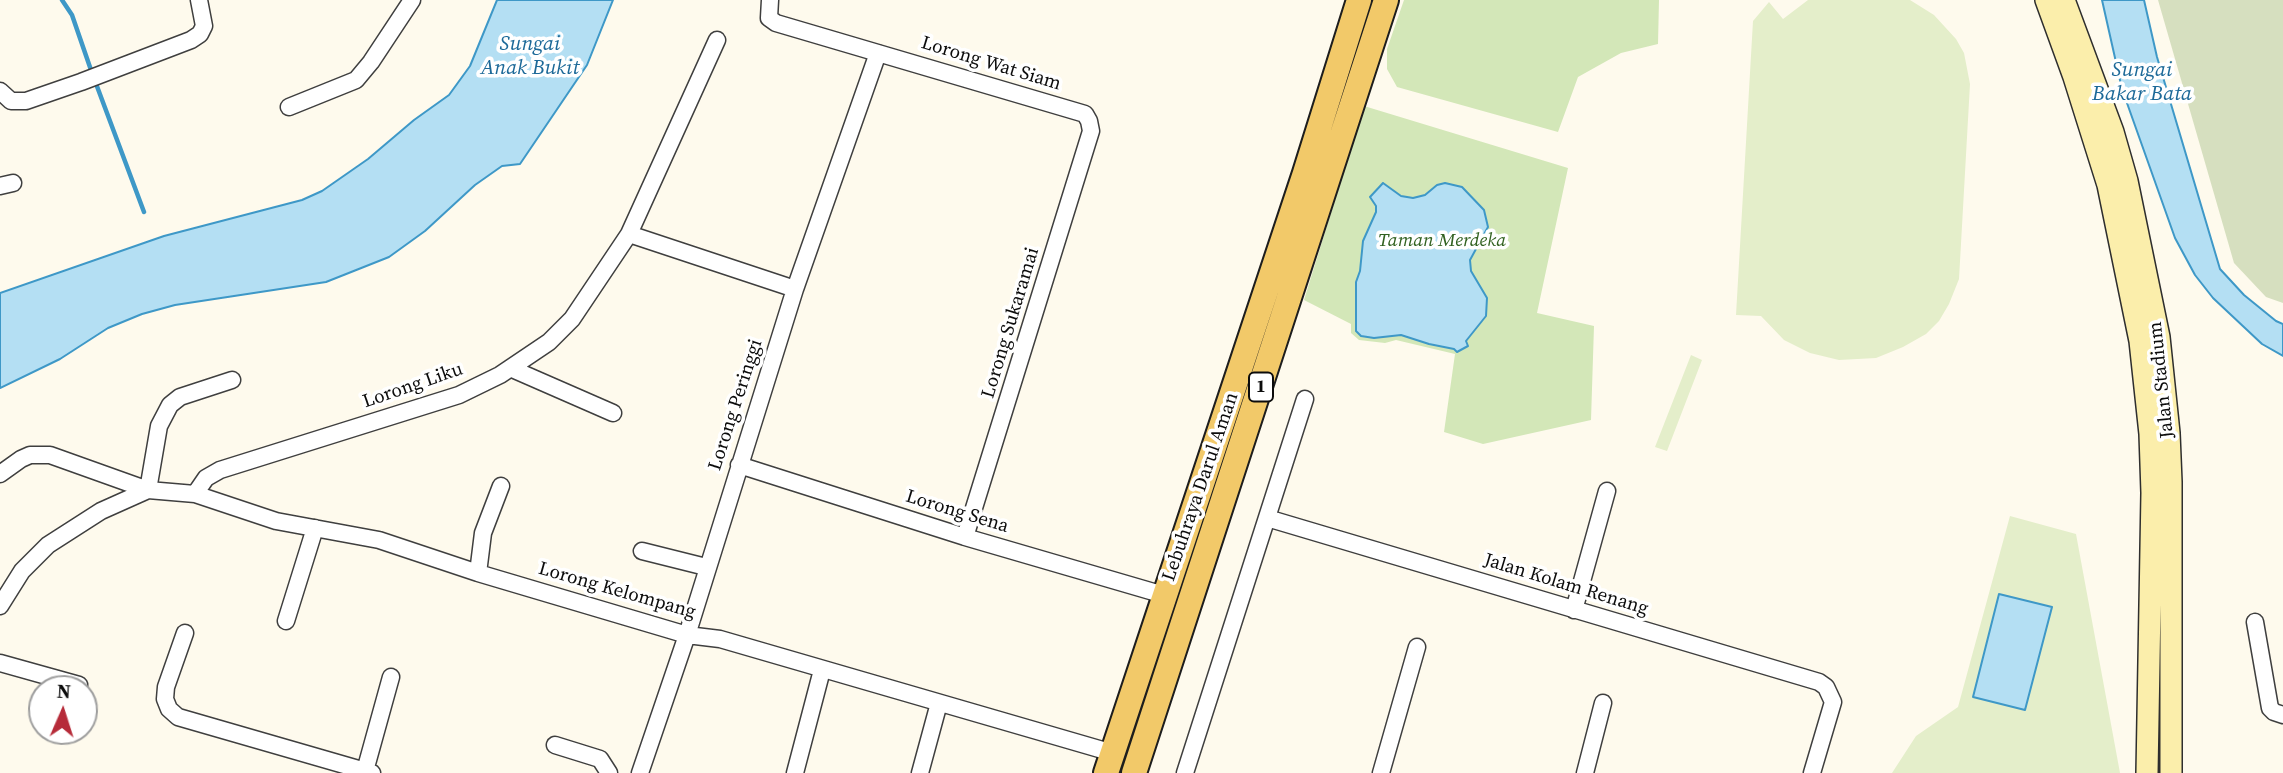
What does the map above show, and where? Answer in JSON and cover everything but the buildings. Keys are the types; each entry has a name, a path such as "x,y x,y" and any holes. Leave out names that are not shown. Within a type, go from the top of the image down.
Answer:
{"main road":[{"name":"Lebuhraya Darul Aman","path":"1109,763 1305,173 1359,0"},
{"name":"Lebuhraya Darul Aman","path":"1134,773 1387,0"},
{"name":"Jalan Stadium","path":"2046,0 2108,185 2140,341 2150,434 2152,493 2147,773"},
{"name":"Jalan Stadium","path":"2064,0 2113,132 2127,181 2159,337 2172,482 2171,773"}],"street":[{"path":"0,91 11,101 19,102 81,82 191,40 200,34 205,21 199,0"},
{"path":"289,107 356,80 412,0"},
{"name":"Lorong Wat Siam","path":"770,0 769,18 776,23 1085,114 1089,121"},
{"name":"Lorong Liku","path":"195,494 206,478 220,470 459,395 510,369 549,342 572,319 629,234 717,40"},
{"name":"Lorong Peringgi","path":"640,773 687,635 706,567 795,289 878,53"},
{"name":"Lorong Sukaramai","path":"965,537 1091,131 1089,121"},
{"path":"629,234 795,289"},
{"path":"510,369 613,412"},
{"path":"148,490 159,426 170,405 180,397 232,380"},
{"path":"1185,773 1305,399"},
{"path":"0,474 21,458 50,455 148,490"},
{"name":"Lorong Sena","path":"739,464 965,537 1164,595"},
{"path":"478,573 483,533 501,486"},
{"path":"0,606 22,570 48,545 101,511 148,490"},
{"name":"Lorong Kelompang","path":"148,490 195,494 276,521 379,540 478,573 687,635 720,639 939,703 1109,763"},
{"path":"1574,610 1607,491"},
{"name":"Jalan Kolam Renang","path":"1267,518 1819,682 1831,693 1833,702 1812,773"},
{"path":"286,621 315,528"},
{"path":"642,551 706,567"},
{"path":"2255,622 2270,708 2283,715"},
{"path":"185,633 166,687 165,699 169,709 178,717 369,772 391,677"},
{"path":"1381,773 1417,647"},
{"path":"0,663 43,675"},
{"path":"795,773 822,670"},
{"path":"920,773 939,703"},
{"path":"1586,773 1603,703"},
{"path":"555,745 600,759 609,773"}],"green space":[{"path":"1404,0 1659,0 1658,44 1621,53 1578,77 1558,132 1397,87 1387,69 1387,49"},
{"path":"1808,0 1910,0 1934,15 1956,39 1964,53 1970,84 1959,279 1939,321 1926,334 1876,358 1839,360 1810,353 1784,340 1761,316 1736,315 1753,21 1769,2 1783,19"},
{"path":"2158,0 2283,0 2283,303 2266,297 2234,263"},
{"name":"Taman Merdeka","path":"1364,106 1568,168 1537,313 1594,326 1591,420 1483,444 1444,432 1455,354 1396,340 1385,343 1359,340 1351,333 1351,324 1304,300"},
{"path":"1691,355 1702,360 1667,451 1655,447"},
{"path":"2010,516 2076,534 2120,773 1892,773 1916,736 1958,707"}],"water":[{"name":"Sungai Anak Bukit","path":"497,0 613,0 587,65 520,164 502,166 475,185 425,231 389,257 326,282 175,305 142,314 108,328 60,359 0,388 0,293 164,236 302,200 322,191 368,159 449,95 470,66"},
{"name":"Sungai Bakar Bata","path":"2102,0 2144,0 2157,57 2220,269 2244,295 2283,324 2283,356 2262,344 2213,298 2195,275 2175,238 2122,89"},
{"path":"1383,183 1401,196 1413,198 1425,195 1437,185 1445,183 1462,187 1484,210 1488,227 1470,260 1471,271 1487,298 1486,316 1466,341 1468,346 1457,352 1401,335 1374,338 1361,336 1356,331 1356,282 1363,241 1376,212 1376,206 1370,197"},
{"path":"1999,594 2052,607 2025,710 1973,697"}],"waterway":[{"path":"62,0 72,15 92,73"},
{"path":"95,81 144,212"}]}
